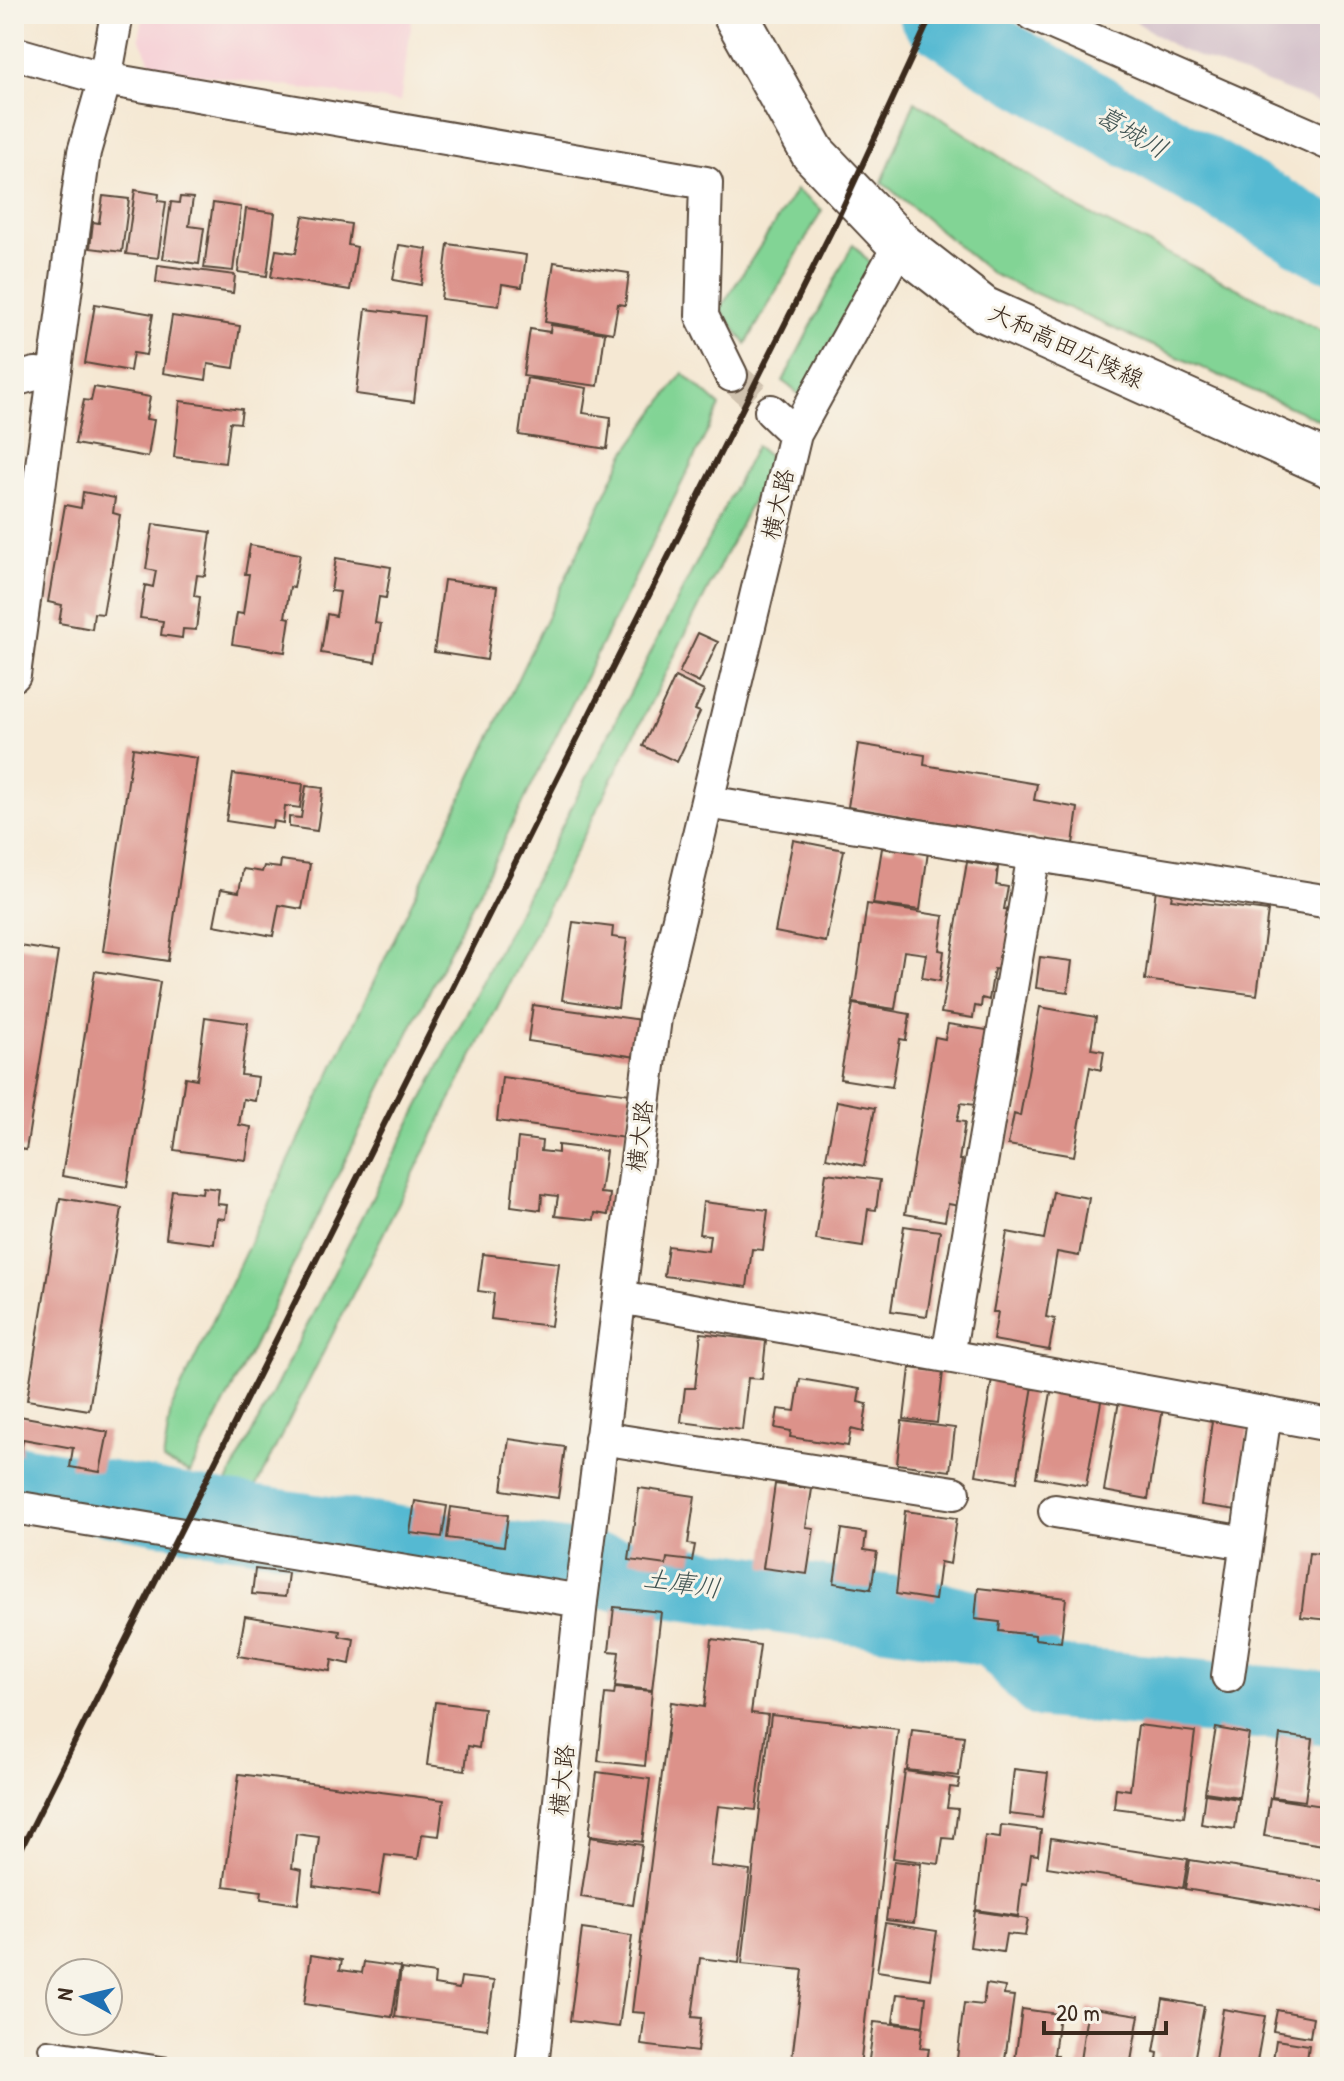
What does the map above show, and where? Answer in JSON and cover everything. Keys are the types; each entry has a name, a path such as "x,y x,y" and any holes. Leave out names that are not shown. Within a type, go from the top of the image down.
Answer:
{"main road":[{"name":"大和高田広陵線","path":"735,14 813,153 900,244 983,309 1330,465"}],"street":[{"path":"14,675 84,152 105,79 117,14"},
{"path":"1032,14 1330,144"},
{"path":"14,53 105,79 706,183 702,316 731,375"},
{"name":"横大路","path":"532,2067 583,1580 655,1018 795,434 900,244"},
{"path":"14,380 35,374 54,376"},
{"path":"771,411 795,434"},
{"path":"707,802 1330,902"},
{"path":"948,1356 1034,854"},
{"path":"620,1297 1330,1425"},
{"path":"1228,1676 1265,1413"},
{"path":"601,1438 954,1493"},
{"path":"14,1507 583,1580"},
{"path":"1055,1511 1246,1543"}],"lane":[{"path":"47,2048 174,2067"}],"shaded area":[{"path":"144,14 413,14 400,102 153,68 139,38"},
{"path":"1124,14 1330,14 1330,107 1178,49"}],"green space":[{"path":"915,101 1081,210 1330,335 1330,425 992,274 882,182"},
{"path":"796,190 822,210 746,344 720,309"},
{"path":"853,244 871,264 802,397 783,381"},
{"path":"683,373 720,406 190,1473 163,1461 171,1409 625,453"},
{"path":"756,446 773,460 247,1504 220,1496"}],"building":[{"path":"135,190 159,194 158,201 166,202 158,258 126,254"},
{"path":"103,196 129,199 122,252 90,248 93,222 99,223"},
{"path":"180,197 193,198 189,226 204,228 199,264 163,259 171,202 179,203"},
{"path":"213,203 241,207 233,271 204,268"},
{"path":"246,209 275,213 267,276 238,272"},
{"path":"303,216 351,224 348,245 357,247 350,290 271,277 276,250 296,253"},
{"path":"448,244 526,255 522,287 502,284 499,306 441,299"},
{"path":"399,245 427,249 421,285 393,280"},
{"path":"554,262 629,273 625,305 618,304 613,333 545,322"},
{"path":"158,265 235,275 233,293 156,282"},
{"path":"95,304 153,314 146,355 133,353 130,371 85,363"},
{"path":"366,309 424,316 414,402 356,394"},
{"path":"172,316 240,326 234,368 208,364 206,380 163,373"},
{"path":"551,325 605,333 598,386 523,376 530,329 550,332"},
{"path":"527,378 587,388 583,413 611,417 607,449 519,435"},
{"path":"94,387 150,397 146,419 154,420 148,457 75,444 84,400 91,401"},
{"path":"180,401 242,409 240,423 230,422 225,463 174,457"},
{"path":"83,492 115,498 113,513 120,515 103,614 94,613 92,629 59,623 62,605 48,602 65,505 81,508"},
{"path":"153,524 211,532 205,576 197,575 194,596 200,597 196,630 183,629 182,638 161,635 163,621 140,618 145,585 153,587 156,571 146,569"},
{"path":"250,545 300,554 285,617 290,618 285,652 232,644 237,613 243,614"},
{"path":"336,558 391,567 386,598 379,597 375,623 381,624 375,662 321,653 327,614 336,616 340,592 331,591"},
{"path":"444,580 497,587 487,660 434,652"},
{"path":"698,633 718,642 699,683 679,673"},
{"path":"675,677 704,691 695,710 700,712 677,762 643,746"},
{"path":"858,744 925,755 924,765 1037,784 1034,800 1078,808 1073,844 848,807"},
{"path":"133,748 197,758 168,961 103,951"},
{"path":"233,774 303,784 300,808 285,806 283,823 273,821 272,828 226,821"},
{"path":"306,786 323,788 317,831 289,827 289,817 301,818"},
{"path":"896,837 928,852 920,910 873,904 882,848 894,850"},
{"path":"793,840 844,850 826,942 775,932"},
{"path":"281,860 310,864 302,909 279,905 273,936 214,925 221,889 239,892 243,869 262,872 264,866 280,868"},
{"path":"967,862 998,867 996,885 1008,887 1004,909 1015,910 1005,970 994,969 989,1000 982,998 981,1007 975,1006 973,1018 941,1013"},
{"path":"1156,888 1173,890 1171,899 1268,911 1257,995 1145,980"},
{"path":"867,904 944,916 939,950 944,951 940,981 922,978 926,954 904,951 895,1009 853,1003"},
{"path":"573,922 613,927 612,937 627,939 618,1008 562,1000"},
{"path":"14,945 58,952 26,1150 14,1148"},
{"path":"1040,957 1072,961 1068,992 1036,988"},
{"path":"95,971 160,982 127,1187 62,1176"},
{"path":"853,1004 910,1014 906,1040 900,1039 892,1087 840,1079"},
{"path":"533,1005 642,1020 637,1057 528,1041"},
{"path":"1040,1007 1096,1017 1091,1049 1104,1051 1101,1070 1090,1067 1074,1156 1008,1145 1014,1114 1020,1116"},
{"path":"205,1017 248,1023 241,1075 258,1077 255,1101 243,1099 239,1125 251,1127 246,1160 174,1150 185,1077 197,1079"},
{"path":"948,1024 993,1031 984,1055 975,1105 961,1103 957,1121 965,1122 958,1184 963,1185 960,1206 948,1204 945,1221 905,1214 935,1037 945,1039"},
{"path":"502,1077 631,1094 625,1138 497,1121"},
{"path":"837,1101 875,1108 864,1166 826,1158"},
{"path":"518,1138 542,1141 541,1151 558,1153 558,1145 606,1151 600,1193 610,1194 608,1215 595,1213 594,1220 555,1216 558,1196 542,1194 541,1210 511,1206"},
{"path":"826,1173 880,1180 876,1210 868,1209 863,1247 816,1240"},
{"path":"203,1187 219,1189 217,1204 227,1205 225,1219 217,1218 214,1244 166,1238 172,1190 202,1193"},
{"path":"1053,1192 1089,1198 1079,1256 1057,1252 1046,1317 1055,1319 1049,1350 993,1340 998,1312 993,1312 1007,1232 1044,1239"},
{"path":"60,1198 122,1208 89,1410 27,1400"},
{"path":"703,1202 768,1210 763,1250 752,1249 747,1287 664,1276 668,1246 708,1251 710,1235 699,1234"},
{"path":"904,1226 940,1231 927,1316 891,1311"},
{"path":"483,1254 559,1263 551,1326 491,1319 494,1293 478,1291"},
{"path":"701,1333 766,1341 762,1379 748,1378 742,1430 681,1422 685,1388 695,1388"},
{"path":"910,1368 943,1372 937,1423 904,1419"},
{"path":"800,1379 860,1389 858,1402 867,1404 863,1432 851,1429 848,1446 790,1437 791,1431 775,1428 778,1409 795,1411"},
{"path":"992,1379 1033,1386 1017,1482 976,1475"},
{"path":"1052,1387 1102,1396 1086,1486 1036,1477"},
{"path":"1119,1401 1163,1408 1148,1499 1104,1491"},
{"path":"1213,1413 1250,1418 1237,1510 1201,1505"},
{"path":"14,1415 108,1432 100,1472 70,1467 73,1448 23,1439 21,1454 14,1453"},
{"path":"902,1421 955,1428 950,1471 897,1464"},
{"path":"509,1439 565,1447 558,1498 502,1490"},
{"path":"775,1484 812,1489 806,1527 814,1528 807,1574 763,1568"},
{"path":"639,1488 695,1496 688,1544 695,1545 692,1561 667,1558 666,1565 629,1560"},
{"path":"415,1501 447,1506 442,1537 410,1533"},
{"path":"451,1507 508,1515 504,1546 447,1538"},
{"path":"905,1511 957,1518 950,1564 940,1562 935,1600 896,1594"},
{"path":"842,1529 866,1533 864,1550 877,1552 871,1589 834,1583"},
{"path":"1309,1553 1330,1555 1330,1620 1301,1617"},
{"path":"255,1569 288,1573 285,1597 252,1594"},
{"path":"978,1588 1066,1598 1061,1642 999,1631 1000,1622 975,1619"},
{"path":"614,1607 661,1612 652,1690 615,1686 619,1652 609,1651"},
{"path":"245,1616 340,1631 339,1636 354,1639 350,1664 332,1660 330,1671 238,1656"},
{"path":"712,1639 760,1645 751,1713 768,1715 756,1810 718,1806 710,1866 750,1871 739,1963 700,1958 692,2017 701,2018 697,2052 641,2045 645,2013 632,2012 671,1702 704,1707"},
{"path":"615,1688 652,1691 645,1766 598,1761 605,1694 614,1695"},
{"path":"435,1702 484,1708 479,1748 468,1746 465,1770 427,1765"},
{"path":"771,1715 898,1729 860,2067 791,2067 803,1970 742,1964"},
{"path":"1138,1725 1195,1732 1184,1817 1114,1808 1116,1788 1130,1790"},
{"path":"1216,1728 1249,1734 1239,1797 1205,1792"},
{"path":"912,1730 964,1736 959,1776 907,1770"},
{"path":"1280,1735 1313,1739 1305,1801 1272,1797"},
{"path":"1014,1769 1048,1773 1042,1818 1009,1814"},
{"path":"905,1771 960,1779 958,1788 950,1787 947,1808 958,1809 954,1839 943,1838 939,1864 893,1858"},
{"path":"597,1772 650,1779 642,1842 589,1835"},
{"path":"239,1774 444,1800 439,1836 422,1834 418,1859 385,1855 379,1895 313,1886 319,1837 296,1834 292,1868 302,1870 298,1904 261,1899 262,1891 224,1886"},
{"path":"1205,1794 1239,1799 1235,1829 1201,1824"},
{"path":"1270,1798 1330,1807 1330,1846 1264,1836"},
{"path":"1001,1825 1041,1830 1038,1855 1031,1854 1027,1884 1022,1883 1018,1916 976,1910 985,1836 1000,1838"},
{"path":"590,1837 642,1845 633,1905 581,1897"},
{"path":"1051,1838 1188,1859 1183,1888 1047,1867"},
{"path":"1190,1860 1329,1882 1324,1912 1185,1889"},
{"path":"894,1861 921,1864 914,1923 886,1920"},
{"path":"975,1911 1028,1919 1025,1936 1006,1934 1003,1952 970,1947"},
{"path":"885,1923 937,1931 930,1979 877,1971"},
{"path":"582,1929 632,1936 619,2027 570,2021"},
{"path":"311,1955 342,1960 340,1970 362,1973 364,1962 400,1967 392,2017 304,2004"},
{"path":"401,1969 435,1974 434,1985 459,1989 461,1977 494,1981 487,2029 395,2017"},
{"path":"986,1984 1005,1987 1004,1995 1014,1996 1004,2067 956,2067 964,2003 983,2005"},
{"path":"897,1994 926,1997 923,2026 893,2022"},
{"path":"1163,1999 1204,2006 1193,2067 1156,2067 1158,2053 1154,2052"},
{"path":"1088,2007 1139,2015 1130,2067 1079,2067"},
{"path":"1022,2009 1059,2014 1054,2055 1058,2055 1057,2067 1014,2067"},
{"path":"1223,2009 1265,2016 1256,2067 1214,2067"},
{"path":"1277,2010 1313,2017 1310,2037 1273,2031"},
{"path":"874,2022 923,2027 920,2048 929,2049 926,2067 868,2067"},
{"path":"1276,2040 1309,2045 1306,2067 1272,2067"}],"waterway":[{"name":"葛城川","path":"936,14 992,52 1330,245"},
{"name":"土庫川","path":"14,1481 221,1518 945,1620 997,1632 1045,1682 1330,1709"}],"tunnel":[{"path":"731,375 771,411"}],"railway":[{"path":"14,1863 835,224 932,14"}]}
